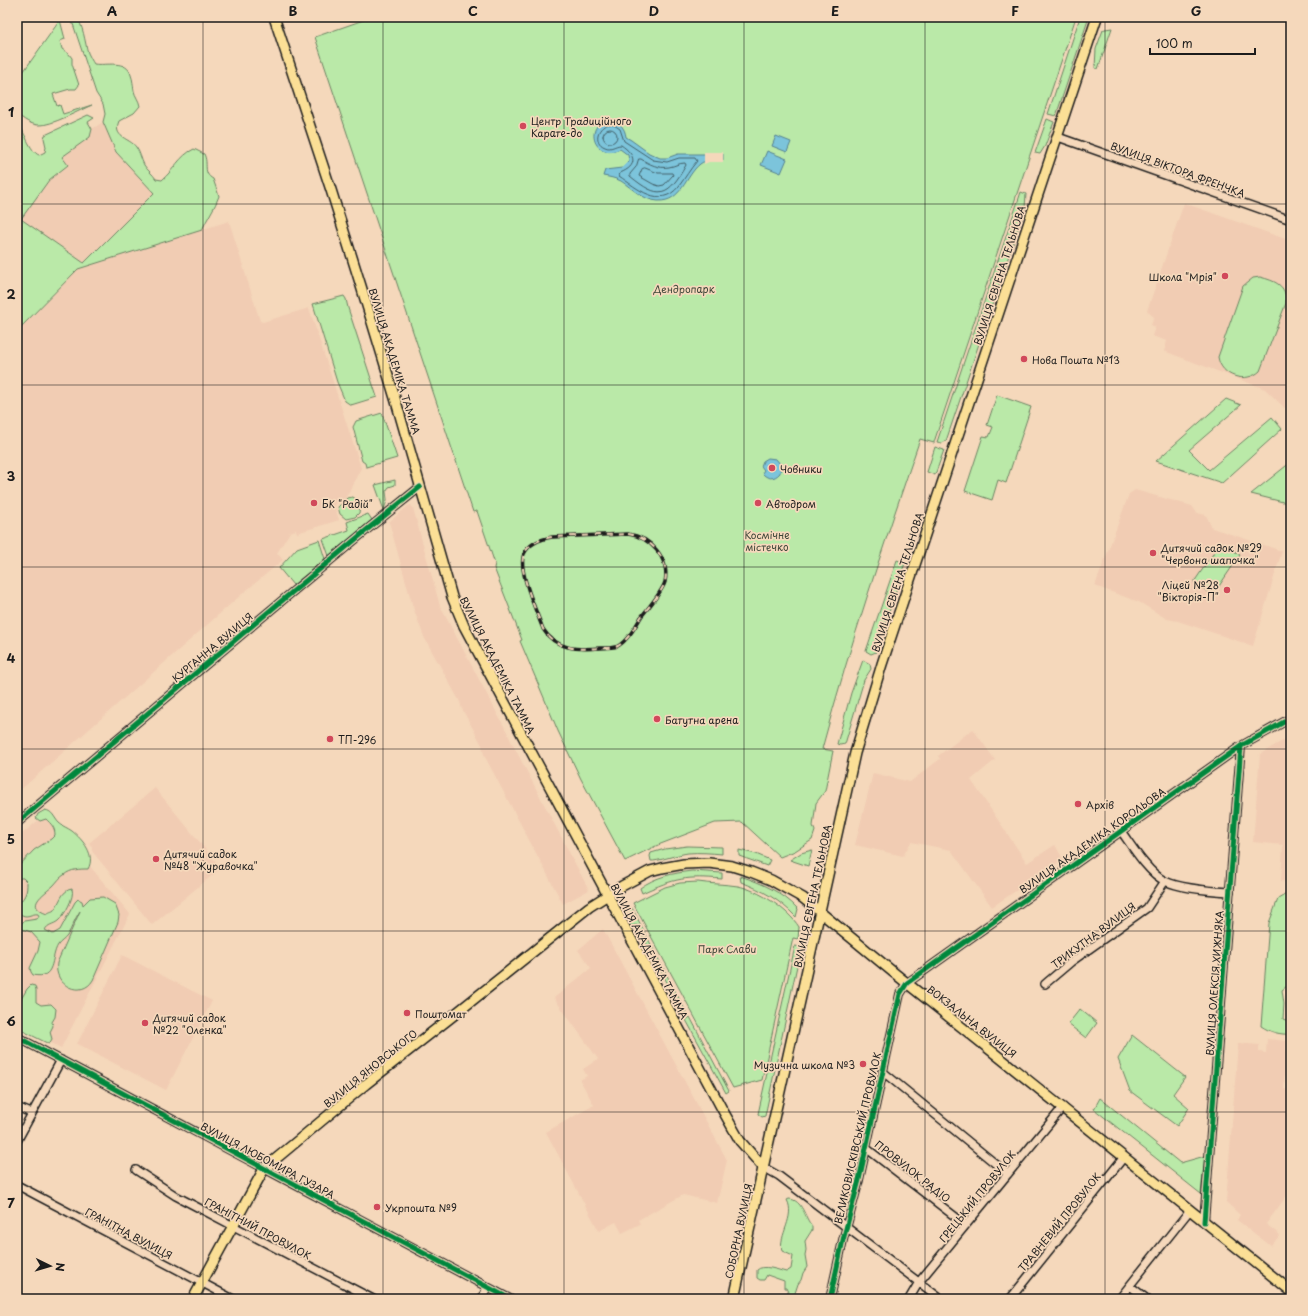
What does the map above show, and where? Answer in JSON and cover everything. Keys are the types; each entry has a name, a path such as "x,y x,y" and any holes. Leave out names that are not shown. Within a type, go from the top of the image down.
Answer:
{"main road":[{"name":"ВУЛИЦЯ АКАДЕМІКА ТАММА","path":"274,17 331,190 393,391 452,597 464,626 537,766 608,895 722,1109 740,1141 763,1167"},
{"name":"ВУЛИЦЯ ЄВГЕНА ТЕЛЬНОВА","path":"763,1167 855,753 882,664 1097,17"},
{"name":"ВОКЗАЛЬНА ВУЛИЦЯ","path":"608,895 650,871 684,864 709,863 732,866 751,872 771,880 803,898 1204,1222 1291,1290"},
{"name":"ВУЛИЦЯ ЯНОВСЬКОГО","path":"193,1299 264,1169 366,1084 589,907 608,895"},
{"name":"СОБОРНА ВУЛИЦЯ","path":"734,1299 763,1167"}],"street":[{"name":"ВУЛИЦЯ ВІКТОРА ФРЕНЧКА","path":"1058,137 1291,220"},
{"name":"КУРГАННА ВУЛИЦЯ","path":"17,823 260,618 420,487"},
{"name":"ВУЛИЦЯ АКАДЕМІКА КОРОЛЬОВА","path":"907,983 1241,746 1291,718"},
{"name":"ВУЛИЦЯ ОЛЕКСІЯ ХИЖНЯКА","path":"1204,1222 1241,746"},
{"path":"1121,831 1145,865 1165,881 1201,890 1230,892"},
{"name":"ТРИКУТНА ВУЛИЦЯ","path":"1045,984 1071,962 1147,908 1165,881"},
{"name":"ВЕЛИКОВИСКІВСЬКИЙ ПРОВУЛОК","path":"830,1299 846,1226 866,1148 900,994 907,983"},
{"name":"ВУЛИЦЯ ЛЮБОМИРА ГУЗАРА","path":"17,1037 510,1299"},
{"path":"17,1141 61,1060"},
{"path":"882,1071 1008,1174"},
{"path":"17,1107 31,1113"},
{"name":"ГРЕЦЬКИЙ ПРОВУЛОК","path":"909,1299 919,1282 1063,1107"},
{"name":"ПРОВУЛОК РАДІО","path":"866,1148 966,1226"},
{"name":"ТРАВНЕВИЙ ПРОВУЛОК","path":"1010,1299 1124,1157"},
{"path":"763,1167 779,1176 941,1299"},
{"name":"ГРАНІТНИЙ ПРОВУЛОК","path":"136,1170 176,1196 373,1299"},
{"name":"ГРАНІТНА ВУЛИЦЯ","path":"17,1185 232,1299"},
{"path":"1119,1299 1190,1210"},
{"path":"1130,1286 1147,1299"},
{"path":"482,1299 488,1287"}],"shaded area":[{"path":"103,122 116,152 155,193 84,263 21,219 49,180 68,165 62,157 90,137 92,129"},
{"name":"Школа \"Мрія\"","path":"1184,203 1291,241 1291,414 1265,389 1164,351 1167,341 1152,336 1155,327 1151,325 1154,317 1147,311"},
{"path":"229,221 260,321 263,322 309,308 361,468 344,501 334,504 339,520 297,533 296,530 290,532 277,553 283,560 242,594 17,793 17,331 78,269"},
{"path":"1135,490 1192,506 1197,513 1206,515 1212,528 1282,551 1253,646 1178,621 1167,619 1139,602 1095,586 1129,494"},
{"path":"411,505 440,606 589,890 563,904 484,755 482,745 462,709 460,702 424,637 413,607 389,522"},
{"path":"973,729 995,760 971,780 1027,863 1055,845 1063,859 992,907 951,850 911,842 903,856 855,845 873,773 910,782 940,759 938,756"},
{"path":"1291,736 1291,882 1281,881 1283,845 1253,842 1260,754"},
{"name":"Дитячий садок №48 \"Журавочка\"","path":"155,788 221,868 152,925 92,851 92,847 89,843"},
{"path":"46,814 130,914 61,1048 17,1025 17,838"},
{"path":"603,929 727,1160 717,1203 683,1195 638,1220 640,1224 622,1233 616,1222 599,1231 546,1132 594,1105 580,1080 587,1076 583,1069 598,1059 554,998 591,968 578,950"},
{"name":"Дитячий садок №22 \"Оленка\"","path":"122,955 212,1001 166,1090 77,1044"},
{"path":"1267,1039 1287,1041 1284,1089 1291,1090 1291,1190 1266,1224 1280,1235 1271,1246 1237,1220 1240,1215 1226,1202 1238,1043 1259,1045 1259,1052 1266,1053"}],"green space":[{"path":"76,17 84,34 88,53 94,64 116,64 129,70 140,106 134,113 119,121 117,127 120,134 133,144 139,151 145,167 156,179 162,180 184,155 194,149 204,154 208,174 213,179 219,196 202,230 78,269 17,331 17,121 33,150 39,155 45,152 45,135 88,115 94,118 88,122 92,129 90,137 62,157 68,165 49,180 21,219 84,263 154,193 116,152 103,122 105,114 103,104 96,93 72,21 73,18"},
{"name":"Дендропарк","path":"372,17 1076,17 934,443 920,439 868,593 822,749 833,751 825,791 816,803 813,826 815,831 812,840 795,851 780,857 742,822 715,823 658,845 625,861 581,779 558,731 520,641 522,640 494,568 495,564 477,511 473,512 315,37"},
{"path":"1080,17 1089,17 1056,116 1048,114"},
{"path":"60,20 65,39 60,41 62,49 72,58 72,64 79,85 76,89 70,89 53,94 57,106 60,105 63,114 92,105 51,123 36,125 17,114 17,78 21,75"},
{"path":"1112,28 1098,69 1095,68 1096,49 1103,30"},
{"path":"1047,119 1054,122 1045,146 1040,154 1035,153"},
{"path":"1021,192 1026,194 1025,208 946,441 942,443 937,442"},
{"path":"1260,277 1275,282 1282,288 1286,297 1286,303 1260,371 1254,375 1241,378 1229,374 1220,364 1218,357 1243,286 1253,278"},
{"path":"344,296 377,397 351,405 345,401 337,382 313,304"},
{"path":"997,395 1031,407 1006,483 998,480 992,500 965,491 983,436 989,437 993,427 987,425"},
{"path":"1226,399 1241,405 1189,450 1209,470 1272,417 1282,429 1222,483 1156,461"},
{"path":"382,413 397,458 366,467 365,463 362,461 353,427 356,421"},
{"path":"935,447 944,450 935,475 927,472"},
{"path":"1291,462 1291,504 1251,494"},
{"path":"395,480 395,485 389,487 386,491 387,500 384,510 375,485"},
{"path":"353,497 359,504 359,513 355,517 346,519 340,514 338,507 347,498"},
{"path":"368,514 372,520 329,556 323,539 349,530 347,522"},
{"path":"319,540 325,559 293,585 279,568 297,548"},
{"path":"1221,542 1240,555 1213,595 1194,582"},
{"path":"897,560 905,563 876,652 871,654 866,651"},
{"path":"863,660 870,664 871,669 864,680 845,744 840,745 837,744 851,693"},
{"path":"45,810 50,812 59,823 72,831 84,843 89,853 90,864 88,869 76,870 61,877 38,900 36,904 37,907 40,911 47,914 53,911 65,892 72,889 73,892 63,915 58,921 45,930 53,934 60,930 78,899 82,901 83,905 90,898 103,897 115,904 119,915 118,922 93,980 88,986 82,989 69,987 59,978 57,971 57,963 80,911 67,936 58,945 49,971 40,976 33,975 30,968 38,951 40,942 31,932 20,927 24,921 37,919 39,916 36,914 24,916 17,911 18,905 26,893 27,882 23,878 19,878 17,880 17,868 34,850 55,835 51,824 46,819 40,821 36,818 38,814"},
{"path":"687,846 722,847 722,854 688,853 651,861 651,853 665,849"},
{"path":"739,850 756,854 770,860 767,866 739,856"},
{"path":"812,850 808,866 790,860 801,853"},
{"path":"692,871 722,873 722,879 681,879 642,893 640,888 664,876"},
{"path":"740,876 764,885 792,903 798,909 796,917 784,905 770,896 741,882"},
{"name":"Парк Слави","path":"698,882 746,888 772,901 788,914 799,927 798,939 793,938 762,1080 733,1088 633,903 665,887 680,883"},
{"path":"1288,893 1291,895 1291,983 1282,990 1284,1004 1283,1019 1291,1022 1291,1034 1283,1034 1275,1033 1261,1026 1269,923 1278,899"},
{"path":"632,908 686,1012 684,1015 637,925 629,926 623,915"},
{"path":"795,946 801,947 765,1116 762,1117 758,1114"},
{"path":"31,985 35,986 36,1002 41,1005 51,1004 56,1009 55,1017 52,1022 53,1026 50,1032 52,1039 49,1044 21,1030 17,1026 17,1006"},
{"path":"1080,1009 1097,1023 1086,1038 1068,1024"},
{"path":"690,1017 729,1091 726,1093 686,1020"},
{"path":"1132,1035 1185,1077 1173,1094 1189,1108 1177,1126 1130,1091 1118,1059"},
{"path":"1100,1098 1180,1163 1205,1156 1201,1194 1094,1109"},
{"path":"789,1199 797,1202 812,1226 812,1230 805,1241 807,1267 798,1284 793,1299 787,1299 789,1294 786,1288 784,1288 784,1281 767,1275 764,1280 757,1278 757,1270 760,1268 771,1268 786,1272 791,1269 793,1256 782,1251 781,1245 788,1219 789,1206 787,1200"}],"water":[{"path":"610,120 617,122 621,126 626,137 649,153 660,158 667,158 678,154 723,154 723,160 702,162 695,169 678,193 673,197 658,201 648,199 638,194 621,181 603,176 605,170 622,168 629,161 628,155 620,149 611,152 604,150 598,146 595,140 594,134 596,128 601,123"},
{"path":"776,136 791,142 787,152 772,146"},
{"path":"767,151 787,159 781,173 761,165"},
{"name":"Човники","path":"768,458 776,459 781,465 780,473 773,478 766,477 762,473 764,470 761,466 763,461"}],"pier":[{"path":"704,152 723,152 723,162 709,162 704,164"}],"railway":[{"path":"628,534 644,539 657,550 661,557 666,573 665,582 658,595 628,637 618,646 584,649 568,647 554,641 543,629 525,580 523,561 526,550 532,544 552,537 628,534"}],"cycle path":[{"path":"17,823 420,487"},
{"path":"830,1299 843,1240 859,1180 900,994 907,983 1241,746 1291,718"},
{"path":"1204,1222 1241,746"},
{"path":"17,1037 510,1299"}],"place":[{"name":"Центр Традиційного Карате-до","path":"523,126"},
{"name":"Школа \"Мрія\"","path":"1225,276"},
{"name":"Нова Пошта №13","path":"1024,359"},
{"name":"Човники","path":"772,468"},
{"name":"БК \"Радій\"","path":"314,503"},
{"name":"Автодром","path":"758,503"},
{"name":"Дитячий садок №29 \"Червона шапочка\"","path":"1153,553"},
{"name":"Ліцей №28 \"Вікторія-П\"","path":"1227,590"},
{"name":"Батутна арена","path":"657,719"},
{"name":"ТП-296","path":"330,739"},
{"name":"Архів","path":"1078,804"},
{"name":"Дитячий садок №48 \"Журавочка\"","path":"156,859"},
{"name":"Поштомат","path":"407,1013"},
{"name":"Дитячий садок №22 \"Оленка\"","path":"145,1023"},
{"name":"Музична школа №3","path":"863,1064"},
{"name":"Укрпошта №9","path":"377,1207"}],"park label":[{"name":"Космічне містечко","path":"767,540"}]}
